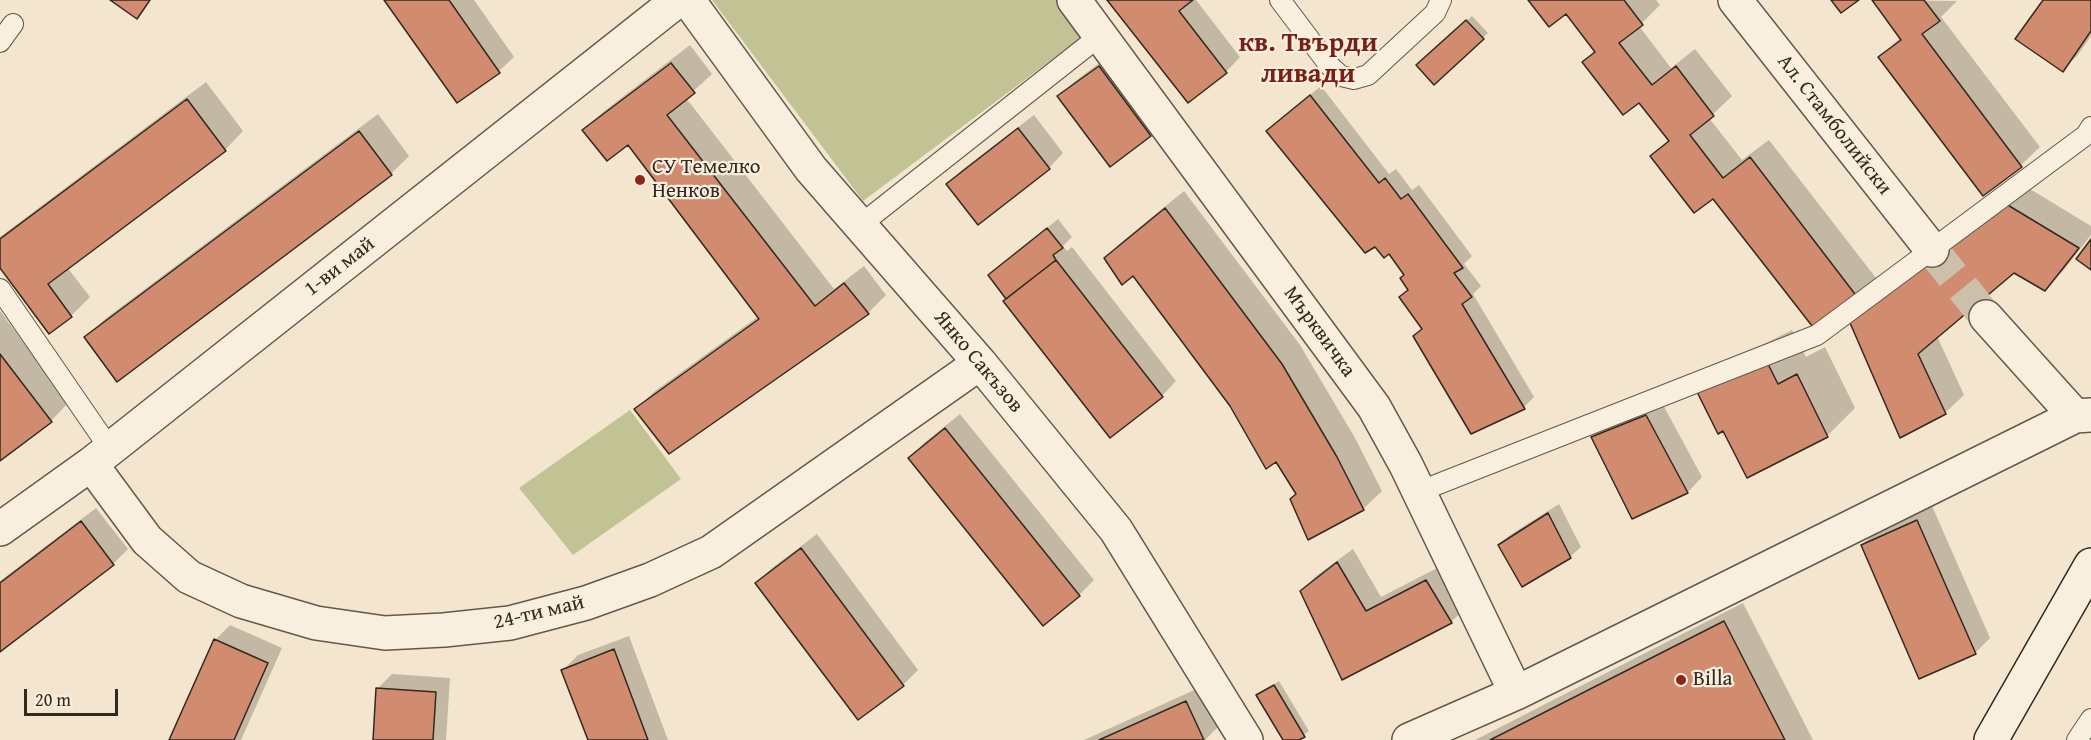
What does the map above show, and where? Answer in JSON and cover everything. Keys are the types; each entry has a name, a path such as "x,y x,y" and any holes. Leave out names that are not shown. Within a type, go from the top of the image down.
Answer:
{"street":[{"name":"1-ви май","path":"0,529 100,457 678,0"},
{"name":"Янко Сакъзов","path":"688,0 811,169 980,363 1116,530 1246,740"},
{"name":"Мърквичка","path":"1074,0 1374,407 1516,693"},
{"name":"Ал. Стамболийски","path":"1735,0 1932,250"},
{"path":"1408,740 1516,693 2083,416 1986,317"},
{"name":"24-ти май","path":"100,457 147,540 189,577 242,601 316,623 385,633 488,625 510,622 586,603 650,580 711,552 980,363"},
{"path":"1991,740 2091,565"}],"lane":[{"path":"1280,0 1329,65 1341,76 1354,79 1368,75 1435,13 1441,0"},
{"path":"0,42 13,24"},
{"path":"859,226 1101,35"},
{"path":"1418,492 1817,335 2086,135 2091,127"},
{"path":"0,289 100,457"},
{"path":"2077,740 2091,719"}],"green space":[{"path":"712,0 1060,0 1086,34 863,201"},
{"path":"630,410 681,479 573,555 519,488"}],"building":[{"path":"110,0 150,0 137,19"},
{"path":"384,0 449,0 500,73 457,103"},
{"path":"1107,0 1193,0 1179,11 1227,73 1188,103"},
{"path":"1528,0 1624,0 1643,25 1619,43 1652,85 1676,66 1714,116 1690,135 1723,178 1750,157 1858,298 1816,331 1713,199 1694,213 1650,156 1669,141 1639,103 1623,115 1582,62 1595,52 1566,14 1549,27"},
{"path":"1831,0 1859,0 1841,13"},
{"path":"1872,0 1924,0 1940,21 1922,34 2022,167 1983,196 1878,57 1901,40"},
{"path":"2043,0 2091,0 2091,31 2063,72 2015,39"},
{"path":"1466,20 1484,39 1434,85 1416,65"},
{"path":"671,63 695,93 667,115 815,306 844,283 869,314 669,454 634,409 759,319 628,145 607,161 582,130"},
{"path":"1099,66 1151,136 1110,167 1057,96"},
{"path":"1310,95 1379,183 1385,178 1401,199 1408,194 1463,268 1454,273 1472,297 1462,304 1525,409 1471,434 1413,336 1422,329 1399,297 1408,290 1400,278 1404,275 1389,254 1384,258 1375,247 1365,253 1266,131"},
{"path":"187,99 226,151 48,284 72,317 49,334 0,268 0,239"},
{"path":"1018,128 1050,169 978,225 946,184"},
{"path":"359,131 392,175 117,382 84,337"},
{"path":"2006,204 2079,248 2045,291 2014,273 1918,354 1946,414 1900,438 1847,316"},
{"path":"1165,208 1282,364 1337,457 1364,510 1308,540 1290,499 1296,494 1276,462 1266,469 1230,406 1133,276 1122,285 1104,258"},
{"path":"1047,228 1063,248 1053,255 1056,260 1006,299 988,275"},
{"path":"2091,239 2091,270 2076,259"},
{"path":"1056,260 1163,397 1110,438 1003,301"},
{"path":"0,354 52,422 0,461"},
{"path":"1764,356 1778,384 1797,374 1828,437 1747,478 1723,431 1718,434 1696,390"},
{"path":"1646,415 1688,493 1632,519 1591,437"},
{"path":"945,428 1080,596 1043,626 908,458"},
{"path":"1548,513 1571,558 1522,587 1498,545"},
{"path":"1917,520 1976,654 1919,679 1861,545"},
{"path":"81,521 114,565 0,652 0,583"},
{"path":"801,548 904,686 858,720 755,583"},
{"path":"1337,562 1366,611 1426,580 1452,623 1342,680 1300,591"},
{"name":"Billa","path":"1724,621 1785,740 1490,740"},
{"path":"214,639 268,663 234,740 169,740"},
{"path":"614,649 648,740 588,740 561,670"},
{"path":"1274,685 1305,737 1299,740 1283,740 1256,695"},
{"path":"376,688 436,692 433,740 373,740"},
{"path":"1186,701 1204,740 1099,740"}],"tunnel":[{"path":"1932,250 1986,317"}],"place":[{"name":"СУ Темелко Ненков","path":"640,180"},
{"name":"Billa","path":"1681,680"}],"district":[{"name":"кв. Твърди ливади","path":"1308,60"}]}
